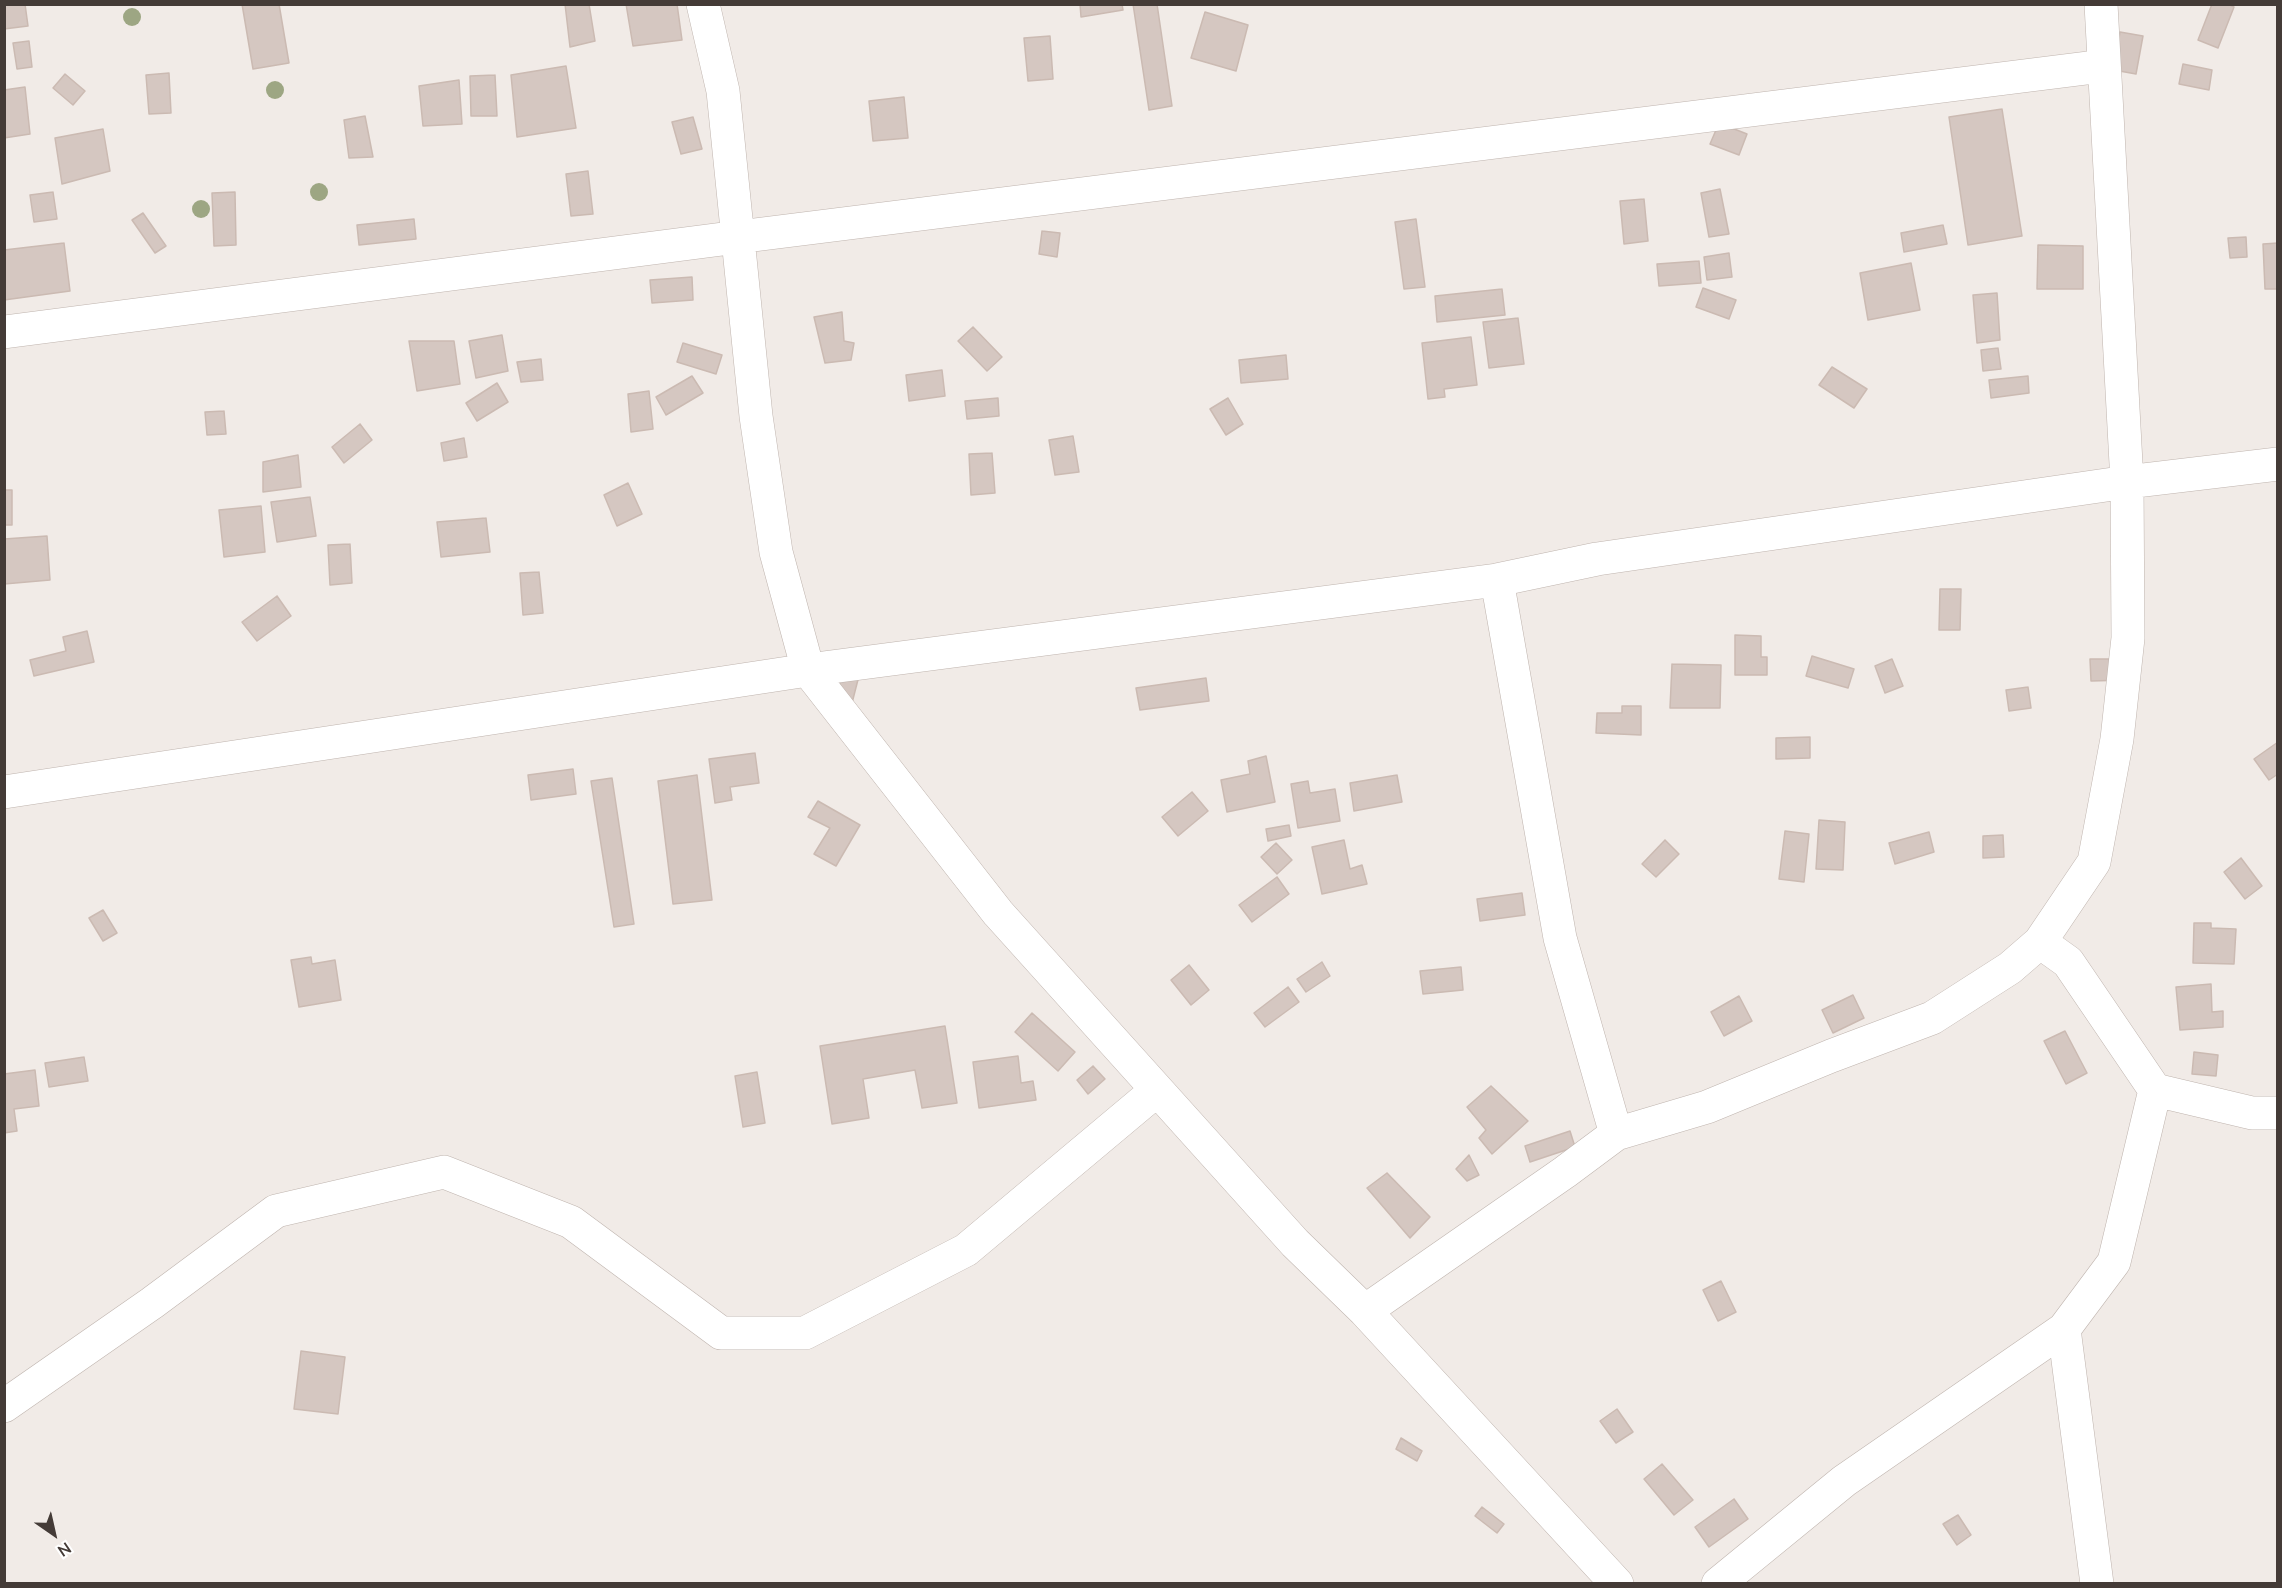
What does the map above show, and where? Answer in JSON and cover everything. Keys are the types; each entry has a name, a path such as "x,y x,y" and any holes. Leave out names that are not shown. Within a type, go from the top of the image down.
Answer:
{"street":[{"path":"703,4 723,92 756,416 776,552 808,670 998,913 1295,1243 1365,1311 1617,1584"},
{"path":"1365,1311 1616,1134 1707,1107 1831,1056 1932,1018 2010,968 2040,942 2094,862 2117,739 2128,638 2127,482 2101,4"},
{"path":"4,332 738,237 2103,66"},
{"path":"4,792 808,670 1497,580 1597,559 2127,482 2277,464"},
{"path":"1497,580 1560,938 1616,1134"},
{"path":"2040,942 2068,962 2155,1090 2252,1113 2277,1113"},
{"path":"4,1406 152,1303 276,1211 444,1172 571,1222 721,1333 805,1333 966,1250 1157,1090"},
{"path":"1718,1584 1844,1481 2064,1329 2114,1262 2155,1090"},
{"path":"2064,1329 2097,1584"}],"building":[{"path":"4,4 25,4 28,26 4,29"},
{"path":"242,4 279,4 289,63 253,69"},
{"path":"565,4 589,4 595,41 570,47"},
{"path":"626,4 677,4 682,40 633,46"},
{"path":"1080,4 1122,4 1123,10 1081,17"},
{"path":"1133,4 1157,4 1172,106 1149,110"},
{"path":"2212,4 2228,4 2234,7 2218,48 2198,40"},
{"path":"1205,12 1248,25 1236,71 1191,58"},
{"path":"2120,32 2143,36 2136,74 2114,70"},
{"path":"1050,36 1053,79 1028,81 1024,38"},
{"path":"29,41 32,67 17,69 13,43"},
{"path":"2183,64 2212,70 2209,90 2179,84"},
{"path":"566,66 576,128 517,137 511,75"},
{"path":"169,73 171,113 149,114 146,75"},
{"path":"65,74 85,91 73,105 53,88"},
{"path":"495,75 497,116 471,116 470,76"},
{"path":"459,80 462,124 423,126 419,86"},
{"path":"25,87 30,134 4,138 4,90"},
{"path":"904,97 908,138 873,141 869,101"},
{"path":"2002,109 2022,236 1968,245 1949,117"},
{"path":"365,116 373,157 349,158 344,120"},
{"path":"693,117 702,149 681,154 672,122"},
{"path":"1719,123 1747,134 1739,155 1710,144"},
{"path":"103,129 110,171 62,184 55,138"},
{"path":"588,171 593,214 571,216 566,174"},
{"path":"1720,189 1729,234 1709,237 1701,193"},
{"path":"53,192 57,219 34,222 30,195"},
{"path":"235,192 236,245 214,246 212,193"},
{"path":"1644,199 1648,241 1624,244 1620,201"},
{"path":"143,213 166,246 155,253 132,220"},
{"path":"414,219 416,239 359,245 357,225"},
{"path":"1416,219 1425,287 1404,289 1395,222"},
{"path":"1943,225 1947,244 1904,252 1901,233"},
{"path":"1042,231 1060,233 1057,257 1039,254"},
{"path":"2246,237 2247,257 2230,258 2228,238"},
{"path":"64,243 70,291 4,300 4,250"},
{"path":"2278,243 2278,289 2265,289 2263,244"},
{"path":"2038,245 2083,246 2083,289 2037,289"},
{"path":"1729,253 1732,277 1707,280 1704,257"},
{"path":"1699,261 1701,283 1659,286 1657,264"},
{"path":"1911,263 1920,310 1868,320 1860,273"},
{"path":"692,277 693,300 652,303 650,280"},
{"path":"1703,288 1736,300 1729,319 1696,307"},
{"path":"1502,289 1505,315 1437,322 1435,296"},
{"path":"1997,293 2000,340 1977,343 1973,295"},
{"path":"842,312 844,341 854,343 851,360 825,363 814,317"},
{"path":"1518,318 1524,364 1489,368 1483,322"},
{"path":"973,327 1002,357 987,371 958,341"},
{"path":"502,335 508,371 476,378 469,341"},
{"path":"1471,337 1477,385 1444,389 1445,397 1428,399 1422,343"},
{"path":"409,341 454,341 460,384 417,391"},
{"path":"683,343 722,355 716,374 677,362"},
{"path":"1998,348 2001,369 1983,371 1981,350"},
{"path":"1286,355 1288,379 1241,383 1239,360"},
{"path":"541,359 543,380 521,382 517,362"},
{"path":"1832,367 1867,389 1854,408 1819,385"},
{"path":"942,370 945,396 909,401 906,375"},
{"path":"692,376 703,393 666,415 656,397"},
{"path":"2028,376 2029,393 1991,398 1989,380"},
{"path":"497,383 508,402 477,421 466,403"},
{"path":"649,391 653,429 631,432 628,394"},
{"path":"998,398 999,416 967,419 965,401"},
{"path":"1228,398 1243,424 1226,435 1210,409"},
{"path":"224,411 226,434 207,435 205,412"},
{"path":"360,424 372,440 344,463 332,447"},
{"path":"1073,436 1079,472 1055,475 1049,440"},
{"path":"464,438 467,457 444,461 441,443"},
{"path":"992,453 995,493 971,495 969,454"},
{"path":"298,455 301,487 263,492 263,462"},
{"path":"628,483 642,514 617,526 604,495"},
{"path":"4,490 12,490 12,525 4,525"},
{"path":"310,497 316,536 277,542 271,502"},
{"path":"261,506 265,552 224,557 219,510"},
{"path":"486,518 490,552 441,557 437,522"},
{"path":"47,536 50,580 4,584 4,539"},
{"path":"350,544 352,583 330,585 328,545"},
{"path":"539,572 543,613 523,615 520,573"},
{"path":"1940,589 1961,589 1960,630 1939,630"},
{"path":"277,596 291,616 257,641 242,622"},
{"path":"87,631 94,662 34,676 30,660 66,651 63,637"},
{"path":"1735,635 1761,636 1761,657 1767,657 1767,675 1735,675"},
{"path":"1812,656 1854,669 1848,688 1806,676"},
{"path":"1892,659 1903,686 1885,693 1875,666"},
{"path":"2090,659 2126,659 2127,680 2091,681"},
{"path":"846,660 862,664 852,703 836,698"},
{"path":"1672,664 1721,665 1720,708 1670,708"},
{"path":"1206,678 1209,701 1140,710 1136,688"},
{"path":"2028,687 2031,708 2009,711 2006,690"},
{"path":"1622,706 1641,706 1641,735 1596,733 1597,713 1622,713"},
{"path":"1810,737 1810,758 1776,759 1776,738"},
{"path":"2278,742 2278,774 2269,780 2254,759"},
{"path":"755,753 759,783 730,787 732,800 715,803 709,759"},
{"path":"1266,756 1275,802 1227,812 1221,780 1250,774 1248,761"},
{"path":"573,769 576,794 531,800 528,775"},
{"path":"697,775 712,900 673,904 658,781"},
{"path":"1397,775 1402,802 1354,811 1350,783"},
{"path":"612,778 634,924 614,927 591,781"},
{"path":"1308,781 1310,793 1335,789 1340,821 1298,828 1291,784"},
{"path":"1192,792 1208,811 1178,836 1162,817"},
{"path":"818,801 860,825 836,866 814,854 830,828 808,817"},
{"path":"1819,820 1845,822 1843,870 1816,869"},
{"path":"1289,825 1291,836 1268,841 1266,829"},
{"path":"1785,831 1809,834 1804,882 1779,879"},
{"path":"1929,832 1934,852 1895,864 1889,843"},
{"path":"2003,835 2004,857 1983,858 1983,836"},
{"path":"1344,840 1350,869 1362,865 1367,884 1322,894 1312,847"},
{"path":"1665,840 1679,854 1656,877 1642,864"},
{"path":"1276,843 1292,860 1277,874 1261,857"},
{"path":"2241,858 2262,886 2245,899 2224,872"},
{"path":"1277,877 1289,894 1252,922 1239,905"},
{"path":"1522,893 1525,915 1480,921 1477,899"},
{"path":"103,910 117,933 103,941 89,918"},
{"path":"2194,923 2211,923 2211,928 2236,929 2234,964 2193,963"},
{"path":"311,957 312,964 335,960 341,1000 299,1007 291,960"},
{"path":"1322,962 1330,976 1306,992 1297,979"},
{"path":"1189,965 1209,990 1191,1005 1171,980"},
{"path":"1461,967 1463,990 1423,994 1420,971"},
{"path":"2211,984 2212,1012 2223,1011 2223,1027 2180,1030 2176,987"},
{"path":"1288,987 1299,1002 1265,1027 1254,1013"},
{"path":"1853,995 1864,1018 1833,1033 1822,1010"},
{"path":"1739,996 1752,1021 1724,1036 1711,1012"},
{"path":"1032,1013 1075,1052 1058,1071 1015,1032"},
{"path":"945,1026 957,1103 922,1108 915,1070 863,1079 869,1118 832,1124 820,1046"},
{"path":"2065,1031 2087,1073 2066,1084 2044,1041"},
{"path":"2194,1052 2218,1055 2216,1076 2192,1074"},
{"path":"1018,1056 1021,1083 1033,1081 1036,1100 979,1108 973,1062"},
{"path":"84,1057 88,1081 49,1087 45,1063"},
{"path":"1093,1066 1105,1079 1088,1094 1077,1080"},
{"path":"35,1070 39,1106 14,1109 17,1131 4,1133 4,1074"},
{"path":"757,1072 765,1123 743,1127 735,1076"},
{"path":"1491,1086 1528,1121 1492,1154 1479,1138 1486,1130 1467,1107"},
{"path":"1570,1131 1575,1147 1530,1162 1525,1146"},
{"path":"1469,1155 1479,1175 1467,1181 1456,1169"},
{"path":"1387,1173 1430,1217 1410,1238 1367,1188"},
{"path":"1721,1281 1736,1312 1718,1321 1703,1290"},
{"path":"301,1351 345,1357 338,1414 294,1409"},
{"path":"1617,1409 1633,1432 1616,1443 1600,1421"},
{"path":"1401,1438 1422,1451 1417,1461 1396,1449"},
{"path":"1662,1464 1693,1500 1674,1515 1644,1479"},
{"path":"1734,1499 1748,1519 1709,1547 1695,1527"},
{"path":"1482,1507 1504,1524 1497,1533 1475,1516"},
{"path":"1958,1515 1971,1535 1957,1545 1943,1524"}]}
